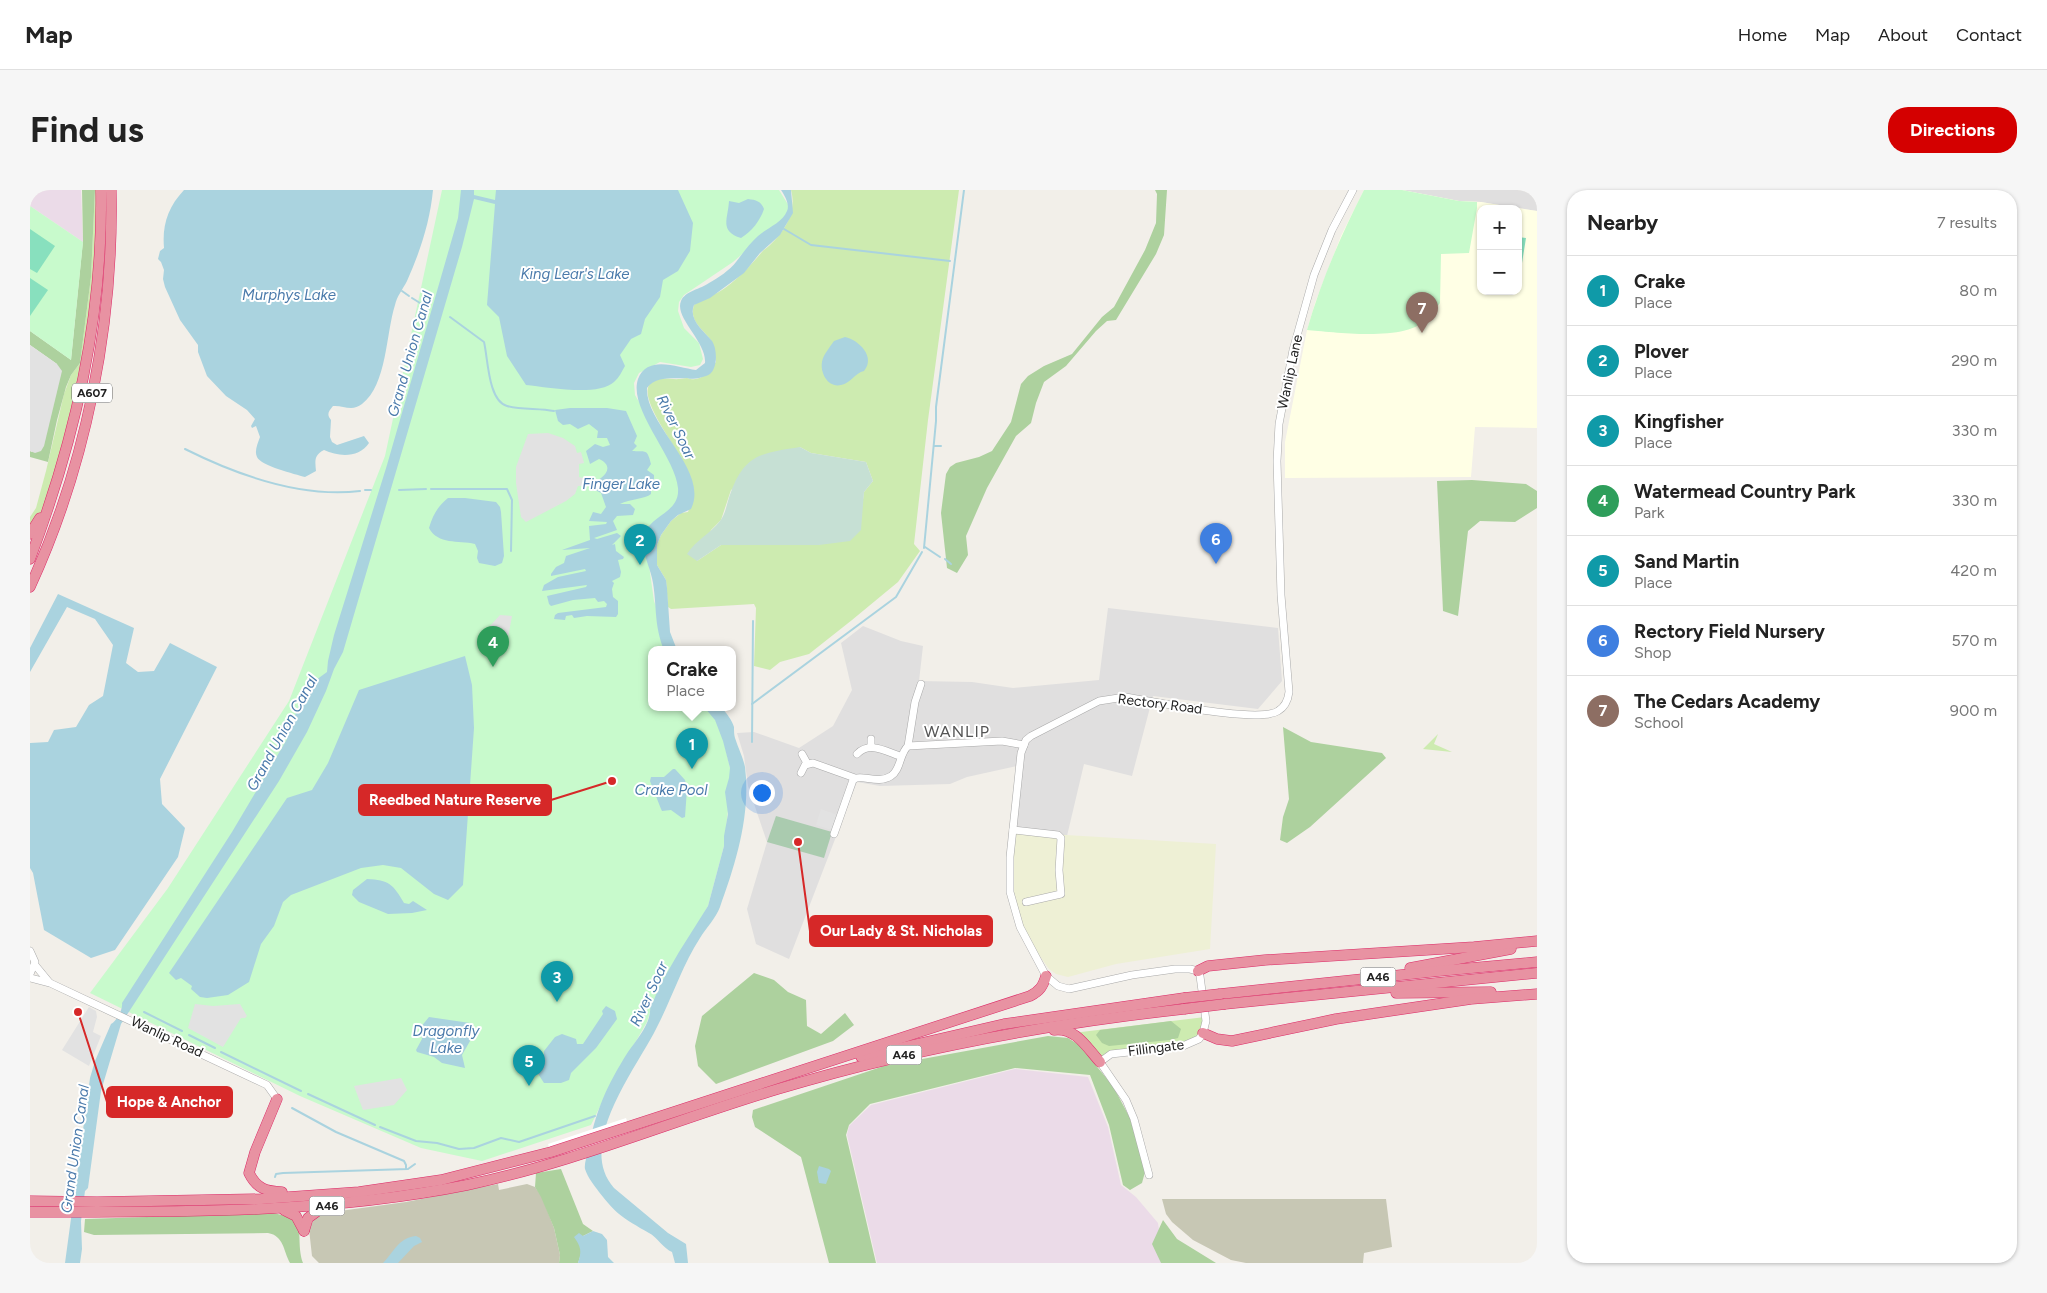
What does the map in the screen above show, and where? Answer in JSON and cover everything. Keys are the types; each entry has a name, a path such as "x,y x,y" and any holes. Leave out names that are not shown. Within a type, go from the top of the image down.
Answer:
{"highway":[{"name":"A607","path":"30,559 67,452 88,352 98,269 101,190"},
{"name":"A607","path":"30,587 64,499 82,436 94,384 109,270 112,190"},
{"path":"30,534 38,523 55,490"},
{"path":"1198,971 1208,966 1265,960 1537,943"},
{"path":"1303,985 1537,943"},
{"name":"A46","path":"631,1131 779,1088 908,1054 962,1042 1184,1003 1220,994 1537,962"},
{"name":"A46","path":"30,1201 66,1201 96,1207 281,1208 326,1206 406,1196 470,1184 631,1131 789,1073 1004,1024 1184,1003 1225,1004 1537,973"},
{"path":"789,1073 1030,996 1042,987 1046,976"},
{"path":"1331,994 1449,991 1537,993"},
{"path":"1203,1033 1217,1039 1232,1041 1346,1018 1471,999 1537,993"},
{"path":"962,1042 992,1040 1061,1029 1073,1033 1100,1062"},
{"path":"277,1099 251,1165 250,1173 253,1181 259,1188 267,1192 336,1194"},
{"name":"A46","path":"30,1212 64,1212 96,1207 336,1194 441,1180 553,1157"},
{"path":"281,1208 296,1216 304,1231 308,1218 326,1206"}],"street":[{"name":"Wanlip Lane","path":"1280,564 1278,448 1279,424 1285,385 1314,275 1332,230 1353,190"},
{"name":"Rectory Road","path":"1024,745 1031,736 1099,701 1111,698 1125,697 1250,716 1271,715 1278,712 1284,707 1289,692 1280,564"},
{"path":"801,773 807,764 813,763 855,778 873,781 884,780 894,774 900,756 908,746 915,702 921,684"},
{"path":"908,746 1002,741 1024,745 1020,761 1009,876 1014,908 1020,928 1046,976 1058,986 1069,989 1116,978 1167,970 1190,969 1198,971"},
{"path":"857,754 871,743 900,756"},
{"path":"802,754 807,764"},
{"path":"834,834 855,778"},
{"path":"1013,830 1058,835 1061,838 1059,870 1061,894 1026,902"},
{"path":"30,951 35,965 30,976"},
{"name":"Wanlip Road","path":"35,965 50,983"},
{"name":"Fillingate","path":"1100,1062 1111,1054 1124,1051 1183,1046 1199,1039 1203,1033 1206,1021 1198,971"},
{"name":"Wanlip Road","path":"30,976 50,983 267,1084 277,1099"},
{"path":"1100,1062 1126,1100 1134,1119 1149,1175"}],"shaded area":[{"path":"30,190 81,190 83,242 30,206"},
{"path":"1364,190 1402,190 1459,201 1500,205 1477,205 1477,295 1522,295 1522,209 1537,211 1537,428 1475,427 1471,477 1285,478 1285,442 1307,330 1315,303 1341,236"},
{"path":"1402,190 1537,190 1537,211 1522,209 1522,205 1459,201"},
{"path":"30,345 57,364 62,371 44,446 41,451 35,453 30,451"},
{"path":"548,433 563,438 575,446 577,453 581,452 584,463 579,464 579,477 583,478 582,486 578,486 575,494 566,501 526,522 521,517 516,483 516,467 528,434"},
{"path":"800,447 811,453 866,462 873,481 864,492 861,530 850,541 819,545 721,545 697,561 687,554 722,518 737,479 749,462 757,457 776,451"},
{"path":"1108,608 1278,628 1282,681 1258,709 1153,696 1132,776 1084,764 1067,836 1016,832 1022,765 967,777 950,784 880,786 857,782 789,959 756,944 747,909 767,842 748,786 744,756 737,733 754,732 799,748 833,726 852,690 841,643 863,626 901,641 923,646 919,681 972,682 1013,688 1099,680"},
{"path":"500,615 512,616 507,643 499,633 489,627"},
{"path":"821,809 840,816 835,831 816,825"},
{"path":"776,816 832,832 824,858 767,842"},
{"path":"1016,832 1216,844 1210,949 1116,964 1068,977 1056,974 1049,969 1023,928 1016,906 1012,879"},
{"path":"195,1004 213,1006 240,1004 247,1016 241,1018 223,1047 188,1028"},
{"path":"89,1007 96,1011 97,1017 93,1032 101,1036 89,1066 62,1050"},
{"path":"1015,1069 1088,1077 1108,1127 1121,1185 1136,1197 1158,1223 1164,1263 877,1263 847,1135 849,1126 871,1105"},
{"path":"401,1078 407,1090 394,1105 363,1110 354,1086"},
{"path":"498,1184 499,1190 527,1184 535,1187 542,1197 554,1228 560,1255 559,1263 319,1263 312,1256 309,1229 315,1217 325,1213 406,1202"},
{"path":"1162,1199 1386,1199 1392,1247 1364,1253 1363,1263 1246,1263 1231,1260 1193,1240 1172,1222 1166,1214"}],"green space":[{"path":"82,190 95,190 91,277 80,363 71,375 66,387 48,462 30,457 30,451 32,452 57,364 30,345 30,331 71,360 83,241"},
{"path":"95,190 101,190 88,352 55,490 30,534 30,517 36,508 64,394 71,375 80,363 91,277"},
{"path":"442,190 779,190 789,206 788,215 733,262 684,295 679,302 678,311 684,328 699,343 703,359 700,365 691,367 660,362 639,373 634,383 635,395 668,451 683,493 680,501 645,537 654,601 670,646 648,646 648,711 715,711 718,715 730,768 731,784 724,846 708,906 651,1009 647,1022 609,1088 591,1125 482,1161 421,1148 300,1096 90,993 168,888 289,701 385,456"},
{"path":"791,190 959,190 928,420 914,544 920,551 898,582 852,620 809,654 780,662 770,670 754,666 756,608 754,604 671,609 668,607 666,580 657,565 657,545 661,535 671,521 681,513 688,512 694,493 692,481 658,421 651,407 648,394 649,385 656,380 700,378 716,362 712,342 698,326 693,316 694,305 730,284 769,246 785,227 791,213","holes":["800,447 811,453 866,462 873,481 864,492 862,507 819,545 721,545 697,561 711,530 721,520 731,490"]},
{"path":"1155,190 1167,190 1164,235 1156,254 1116,320 1107,321 1066,366 1044,382 1031,423 1016,436 987,488 966,536 968,555 957,573 947,568 941,513 946,474 950,467 956,463 979,457 992,451 1011,422 1021,384 1028,376 1044,366 1072,354 1102,317 1114,307 1145,250 1156,223 1157,194"},
{"path":"1364,190 1402,190 1459,201 1477,202 1469,253 1441,254 1440,303 1432,316 1426,317 1418,325 1406,330 1390,333 1352,334 1307,330 1332,258"},
{"path":"30,206 83,242 71,360 30,331"},
{"path":"30,229 55,246 37,273 30,269"},
{"path":"1522,238 1526,238 1522,263"},
{"path":"30,278 48,290 30,316"},
{"path":"1472,480 1526,484 1537,491 1537,508 1515,522 1480,521 1468,531 1458,616 1443,611 1437,481"},
{"path":"1283,727 1311,742 1382,753 1386,758 1310,827 1287,843 1280,840 1283,817 1289,799"},
{"path":"1438,734 1434,744 1452,752 1423,749"},
{"path":"754,973 774,980 788,992 806,1000 807,1026 821,1034 845,1013 854,1025 833,1041 716,1084 698,1066 695,1046 702,1016"},
{"path":"1205,1017 1205,1027 1192,1043 1124,1051 1100,1062 1073,1033"},
{"path":"1171,1021 1181,1029 1178,1038 1170,1040 1109,1046 1102,1043 1096,1035 1100,1030"},
{"path":"1048,1036 1068,1038 1079,1045 1113,1086 1130,1118 1145,1172 1142,1183 1130,1190 1123,1185 1109,1125 1090,1075 1015,1068 870,1104 849,1125 846,1135 876,1263 829,1263 801,1157 755,1127 752,1117 753,1110 884,1066"},
{"path":"561,1169 583,1224 593,1231 583,1236 578,1263 559,1263 560,1255 554,1228 535,1187 536,1173"},
{"path":"272,1213 292,1219 297,1224 303,1263 290,1263 280,1240 268,1233 94,1235 84,1232 85,1219"},
{"path":"1163,1220 1177,1239 1216,1263 1161,1263 1152,1244"}],"water":[{"name":"Murphys Lake","path":"184,190 433,190 427,225 416,259 396,302 381,372 376,384 362,404 355,408 333,406 329,413 332,442 337,445 364,436 369,443 365,448 348,455 324,450 318,454 316,459 316,471 305,477 265,464 257,457 256,450 260,437 256,426 252,428 251,426 255,419 247,410 226,396 207,376 198,352 198,345 180,320 165,287 163,279 164,270 158,259 160,251 164,248 164,232 167,217 178,196"},
{"name":"King Lear's Lake","path":"461,190 474,190 474,195 495,200 496,190 678,190 693,223 690,251 678,271 663,280 660,297 645,319 641,334 631,339 620,355 625,366 614,382 606,387 585,390 526,385 507,356 499,317 487,305 495,204 474,199 462,247 343,652 307,732 279,781 121,1024 101,1091 88,1188 85,1191 81,1221 82,1249 80,1263 65,1263 90,1078 95,1061 111,1024 119,1015 122,1003 232,832 287,739 287,723 294,718 299,705 316,680 327,672 334,635 387,465 458,218"},
{"path":"781,190 791,190 793,213 780,235 760,253 744,273 710,298 694,305 693,316 695,320 714,345 716,361 713,371 706,376 692,379 660,379 647,388 649,402 656,417 685,463 692,479 694,494 691,509 678,515 671,521 661,535 657,545 657,565 666,580 670,632 675,646 663,646 656,616 652,577 644,551 643,538 649,526 671,508 678,496 678,488 669,462 645,418 637,391 638,379 643,371 656,365 672,365 696,370 705,363 701,347 682,315 681,301 686,295 727,271 755,239 782,219 788,206"},
{"path":"748,199 758,201 764,209 755,225 741,238 734,235 727,228 729,201 739,203"},
{"path":"845,337 856,342 864,350 868,360 867,366 864,371 848,382 836,385 826,379 822,371 822,362 834,341"},
{"name":"Finger Lake","path":"607,408 626,411 637,436 634,443 637,446 632,451 647,453 651,464 647,470 654,475 654,481 644,483 644,488 651,489 651,494 620,504 630,504 635,509 633,515 617,516 613,521 617,530 594,538 597,539 617,533 621,536 612,545 615,544 616,551 624,557 618,560 621,572 620,577 612,581 614,583 612,589 613,597 618,601 618,614 616,617 587,616 574,618 572,615 566,616 565,620 554,619 558,613 606,607 607,604 604,601 598,602 595,598 573,600 551,606 549,604 547,596 586,587 587,585 542,591 544,585 558,577 586,571 585,569 551,576 556,567 564,563 566,556 590,548 562,550 590,540 589,526 606,524 607,522 589,521 593,512 601,514 606,507 601,493 591,488 591,483 606,473 607,466 599,459 590,464 586,451 595,444 603,447 610,445 607,438 597,438 598,431 589,424 578,429 570,424 563,425 558,421 555,410"},
{"path":"448,498 496,502 501,512 504,556 502,563 495,566 479,563 475,544 449,541 433,533 429,528 432,519 438,508"},
{"path":"58,594 134,628 126,663 138,672 154,671 170,643 217,667 160,779 162,804 185,828 178,857 115,950 91,958 44,930 33,873 30,868 30,743 48,742 54,730 76,727 89,705 103,696 113,645 95,619 67,607 30,672 30,648"},
{"path":"465,656 472,685 474,728 463,885 448,900 434,894 401,868 383,865 361,868 291,895 283,902 274,926 261,944 249,982 228,995 200,997 191,989 192,986 181,978 176,980 169,973 287,798 312,790 328,763 359,690"},
{"path":"708,711 724,711 729,717 734,727 735,737 745,767 746,803 737,856 718,911 702,934 682,971 657,1027 613,1106 605,1129 601,1150 604,1170 614,1188 668,1233 686,1244 688,1263 675,1263 672,1252 652,1235 626,1220 611,1206 589,1178 585,1165 594,1124 603,1099 621,1064 648,1021 650,1015 649,1001 653,1002 660,985 708,906 724,846 728,814 725,792 730,768 715,720"},
{"name":"Crake Pool","path":"673,769 685,780 687,789 685,817 682,818 671,810 662,811 650,781 651,777 664,777"},
{"path":"367,879 390,884 404,903 409,904 413,901 427,910 388,914 359,902 352,895 353,890"},
{"path":"606,1006 615,1011 617,1019 596,1048 571,1073 569,1080 561,1083 544,1083 535,1069 543,1064 544,1051 555,1037 562,1034 576,1039 577,1044 583,1044 603,1014 602,1011"},
{"name":"Dragonfly Lake","path":"429,1017 470,1023 473,1027 470,1041 462,1055 465,1068 442,1063 434,1057 417,1052 416,1050 422,1039 420,1028"},
{"path":"819,1166 831,1171 826,1184 819,1183 817,1172"},
{"path":"593,1231 602,1234 607,1240 608,1257 614,1263 578,1263 580,1249 574,1237 579,1233 583,1236"},
{"path":"416,1236 422,1242 414,1246 398,1263 383,1263 397,1246 410,1237"}],"pier":[{"path":"626,1118 634,1141 556,1167 548,1144"}],"waterway":[{"path":"924,548 936,407 964,190"},
{"path":"784,229 811,245 950,261"},
{"path":"402,291 409,296"},
{"name":"Grand Union Canal","path":"412,298 428,308"},
{"path":"450,317 484,342 492,388 501,402 507,406 554,411"},
{"path":"934,446 941,446"},
{"path":"185,449 226,468 292,488 315,491 360,491"},
{"path":"399,490 426,489"},
{"path":"431,489 507,489 512,500 511,551"},
{"path":"365,490 371,490"},
{"path":"925,547 940,557"},
{"path":"752,704 896,597 922,552"},
{"path":"945,559 951,564"},
{"path":"752,742 753,621"},
{"path":"144,1012 182,1031"},
{"path":"189,1035 215,1048"},
{"path":"221,1052 301,1091"},
{"path":"308,1094 375,1125"},
{"path":"292,1108 336,1132 404,1161 406,1169"},
{"path":"380,1127 416,1141 437,1143 459,1149 474,1148 501,1138 519,1142 595,1116"},
{"path":"275,1177 276,1174 283,1173 408,1169 415,1164"}],"place":[{"name":"The Cedars Academy","path":"1422,333"},
{"name":"Rectory Field Nursery","path":"1216,564"},
{"name":"Plover","path":"640,565"},
{"name":"Watermead Country Park","path":"493,667"},
{"name":"Crake","path":"692,769"},
{"name":"Reedbed Nature Reserve","path":"612,781"},
{"name":"Our Lady & St. Nicholas","path":"798,842"},
{"name":"Kingfisher","path":"557,1002"},
{"name":"Hope & Anchor","path":"78,1012"},
{"name":"Sand Martin","path":"529,1086"}],"district":[{"name":"WANLIP","path":"957,731"}],"water label":[{"name":"River Soar","path":"676,427"},
{"name":"River Soar","path":"649,994"}]}
